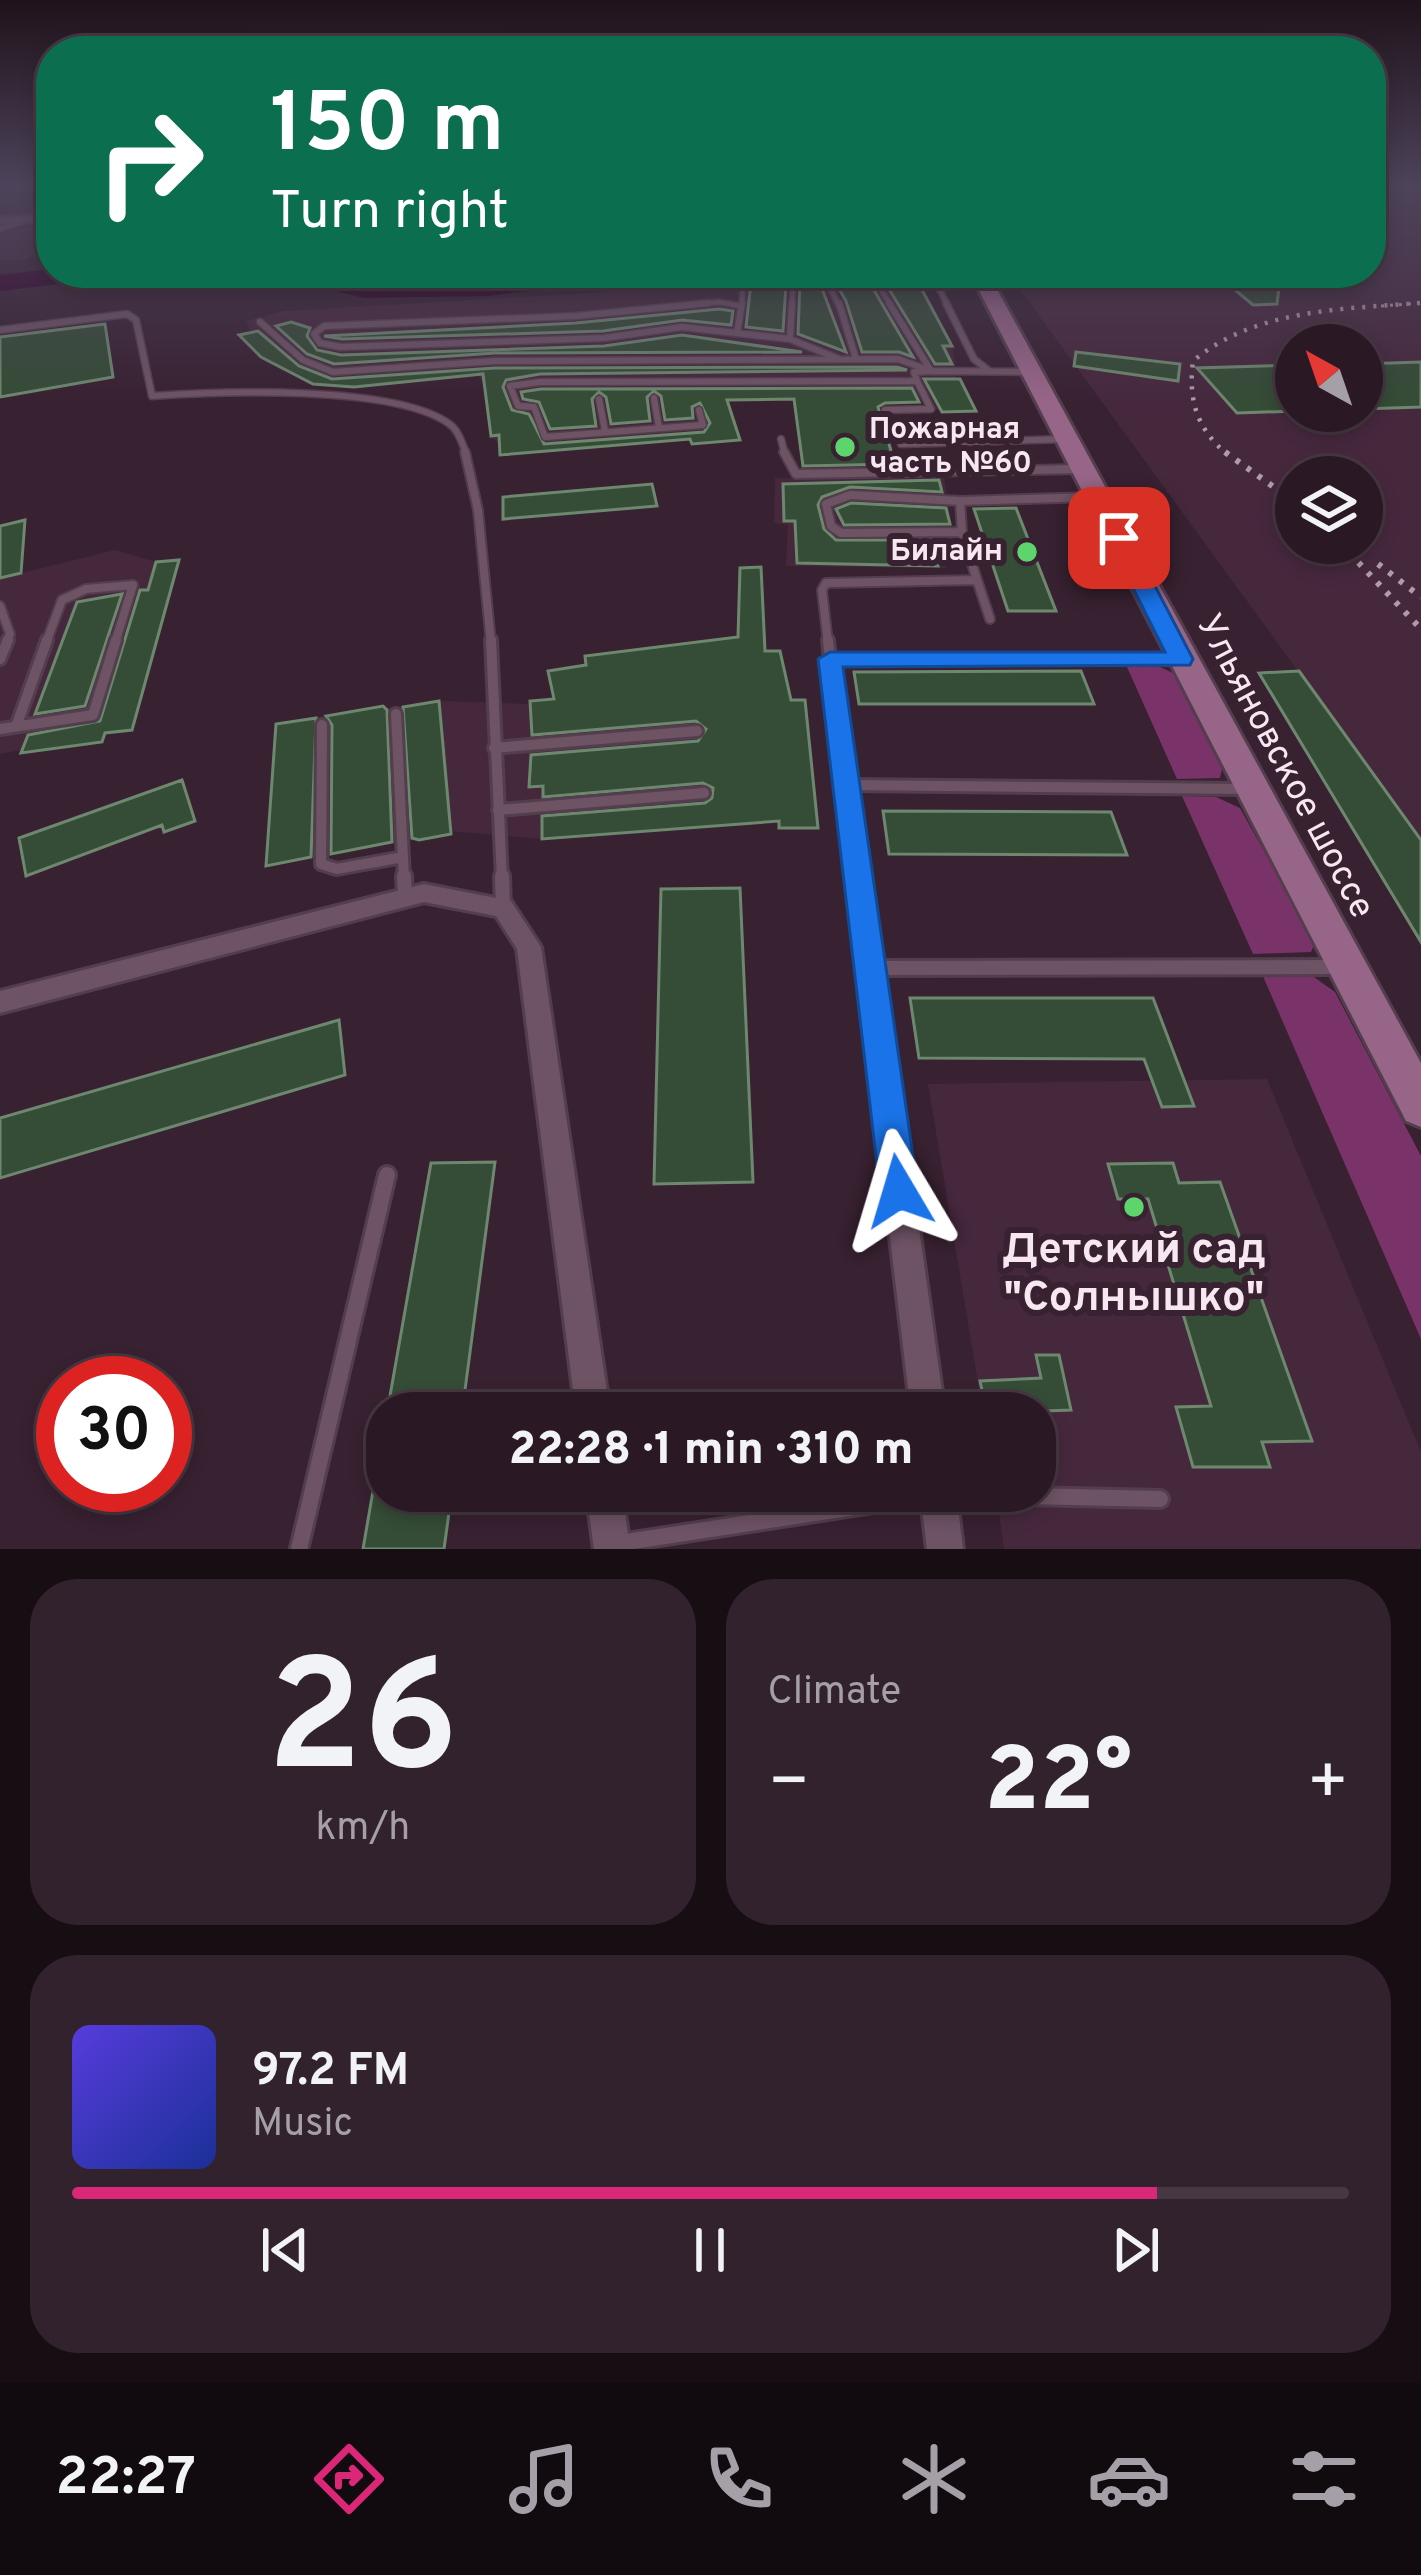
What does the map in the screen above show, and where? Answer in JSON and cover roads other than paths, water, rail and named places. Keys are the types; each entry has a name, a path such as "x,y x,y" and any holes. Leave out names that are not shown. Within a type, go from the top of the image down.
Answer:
{"main road":[{"name":"Ульяновское шоссе","path":"987,288 1421,1106"}],"street":[{"path":"830,659 925,1392"},
{"path":"0,1002 424,892 502,908 529,947 590,1392"},
{"path":"607,1512 611,1547"},
{"path":"940,1512 945,1549"}],"lane":[{"path":"737,333 743,288"},
{"path":"790,338 793,288"},
{"path":"832,288 856,359"},
{"path":"881,288 931,370"},
{"path":"939,288 974,358 990,372"},
{"path":"742,303 576,316 324,326 314,334 320,343 341,347 604,338 682,327 790,338 839,359"},
{"path":"0,330 127,314 136,320 152,396 231,388 303,391 423,413 454,427 466,448 486,571 502,908"},
{"path":"260,322 303,360 333,372 495,361 839,359 898,359 931,370"},
{"path":"885,410 931,409 914,372 1034,372"},
{"path":"699,410 703,424 545,437 534,407 518,406 511,386 540,382 916,381"},
{"path":"654,398 658,428"},
{"path":"598,400 605,431"},
{"path":"781,439 787,465 796,474 1084,469"},
{"path":"901,444 1068,439"},
{"path":"962,532 841,533 826,515 826,504 850,495 959,501 1098,497"},
{"path":"959,501 962,532 990,619"},
{"path":"977,580 826,584 822,590 830,659 1181,659"},
{"path":"0,729 93,716 133,585 86,590 62,600 17,724"},
{"path":"0,606 10,634 0,659"},
{"path":"396,714 405,897"},
{"path":"322,725 321,864 337,869 403,856"},
{"path":"494,748 697,731"},
{"path":"848,784 1252,789"},
{"path":"498,810 704,793"},
{"path":"871,968 1348,967"},
{"path":"299,1549 388,1175"},
{"path":"1056,1495 1160,1498"},
{"path":"611,1547 819,1512"}],"waterway":[{"path":"0,283 36,279"},
{"path":"356,288 489,288"}],"railway":[{"path":"1399,305 1420,303"},
{"path":"1399,305 1421,303"},
{"path":"1225,452 1197,413 1193,361 1217,344 1272,321 1399,305"},
{"path":"1381,306 1399,305"},
{"path":"1225,452 1275,488"},
{"path":"1360,564 1421,629"},
{"path":"1378,564 1421,597"}],"place":[{"name":"Пожарная часть №60","path":"845,447"},
{"name":"Билайн","path":"1027,552"},
{"name":"Детский сад \"Солнышко\"","path":"1134,1207"}]}
